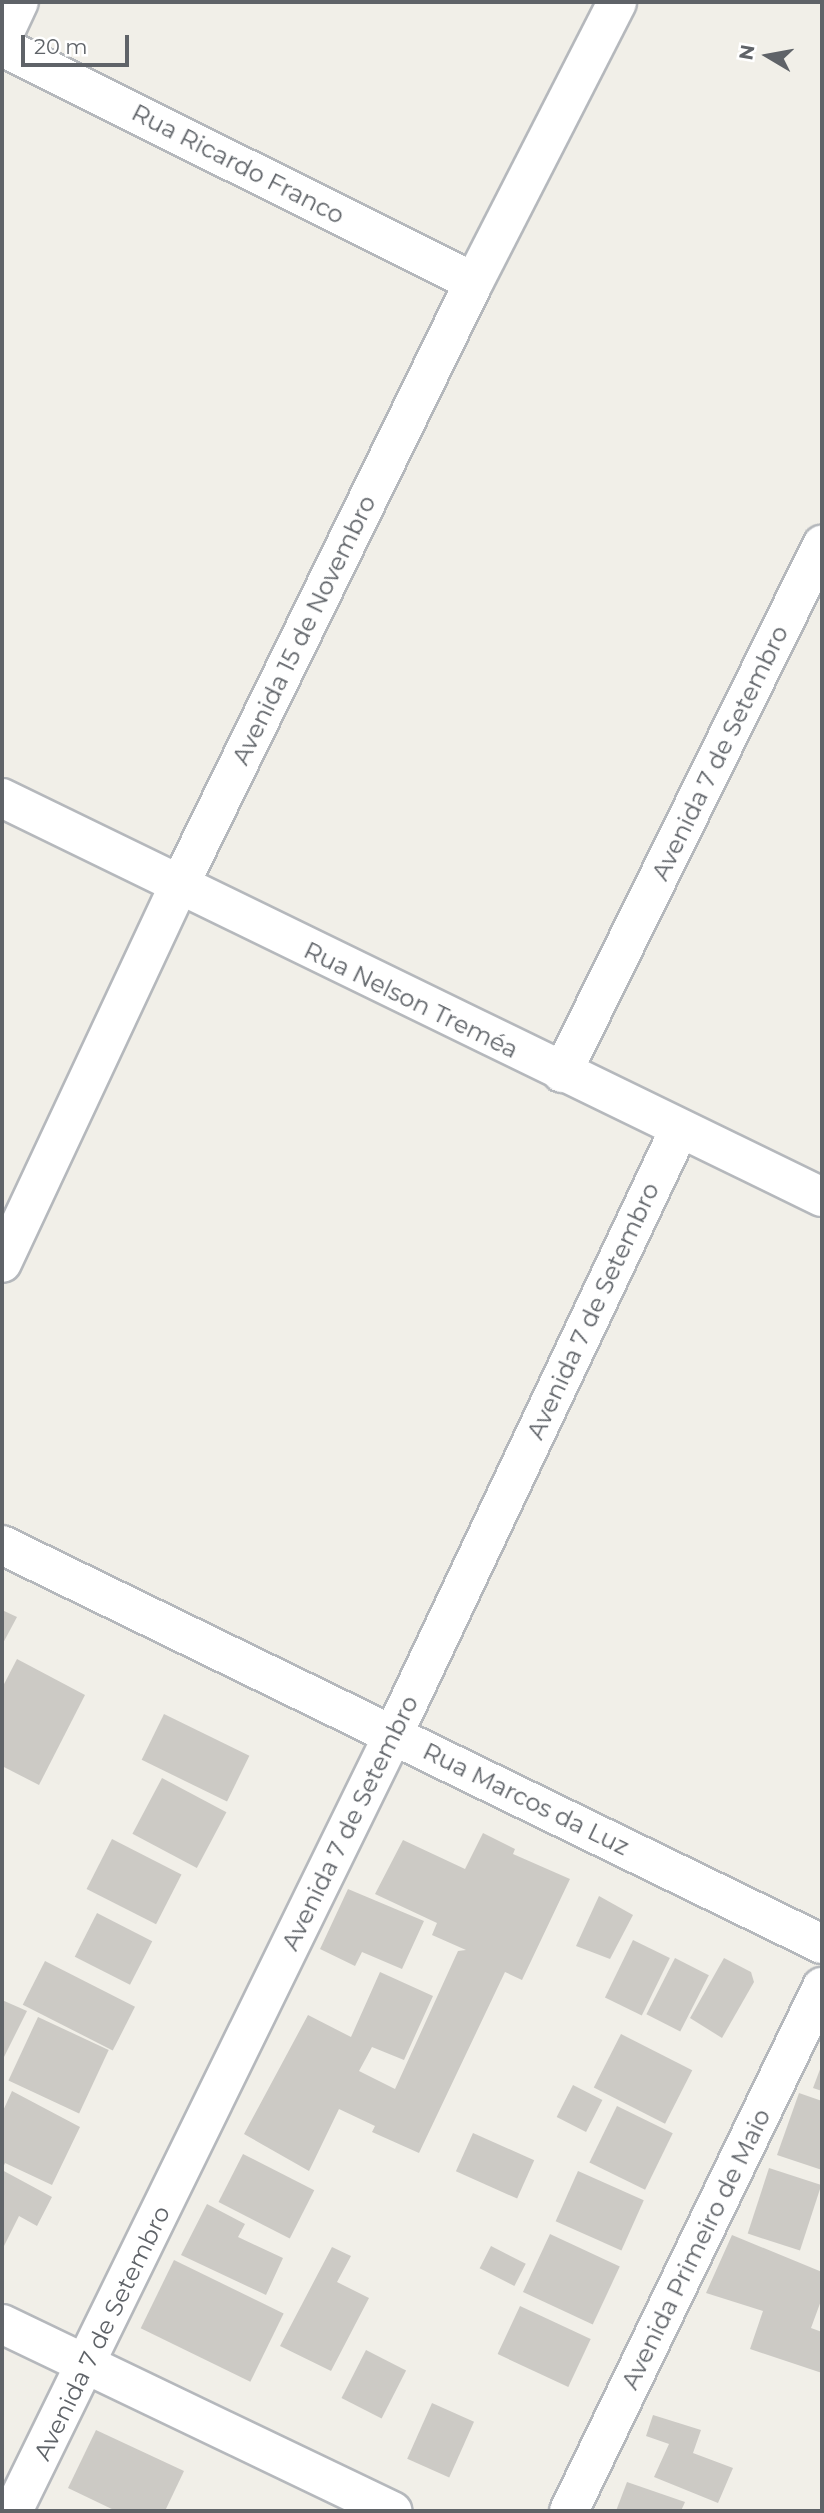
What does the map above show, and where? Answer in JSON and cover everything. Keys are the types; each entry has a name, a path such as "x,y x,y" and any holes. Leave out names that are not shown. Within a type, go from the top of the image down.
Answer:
{"street":[{"path":"2,38 19,2"},
{"name":"Avenida 15 de Novembro","path":"2,1263 179,886 474,282 617,2"},
{"name":"Rua Ricardo Franco","path":"2,47 474,282"},
{"name":"Avenida 7 de Setembro","path":"562,1073 822,545"},
{"name":"Rua Nelson Treméa","path":"2,798 679,1130 822,1197"},
{"name":"Avenida 7 de Setembro","path":"13,2511 86,2367 393,1735 679,1130"},
{"name":"Rua Marcos da Luz","path":"2,1545 822,1944"},
{"name":"Avenida Primeiro de Maio","path":"569,2511 822,1987"},
{"path":"2,2323 86,2367 393,2511"}],"building":[{"path":"2,1610 17,1617 2,1645"},
{"path":"17,1659 85,1695 39,1785 2,1766 2,1688"},
{"path":"164,1714 249,1756 227,1801 142,1760"},
{"path":"162,1778 226,1812 197,1868 132,1834"},
{"path":"483,1833 515,1849 513,1854 570,1879 522,1980 505,1972 419,2153 372,2132 375,2126 339,2109 309,2171 244,2134 308,2015 351,2037 380,1972 433,1996 404,2060 372,2047 359,2071 395,2089 458,1951 466,1950 432,1935 437,1923 375,1894 403,1840 465,1869"},
{"path":"112,1839 181,1874 156,1924 87,1889"},
{"path":"348,1889 424,1921 402,1969 362,1952 355,1966 320,1949"},
{"path":"599,1896 633,1915 610,1959 576,1946"},
{"path":"97,1913 152,1941 130,1985 75,1957"},
{"path":"633,1940 670,1958 642,2015 605,1998"},
{"path":"675,1958 709,1975 680,2031 646,2014"},
{"path":"724,1958 751,1972 754,1982 722,2038 690,2018"},
{"path":"45,1961 135,2007 113,2051 23,2005"},
{"path":"2,2000 27,2011 2,2061"},
{"path":"38,2017 109,2050 79,2113 8,2080"},
{"path":"621,2034 692,2070 665,2124 594,2087"},
{"path":"822,2064 822,2091 813,2088"},
{"path":"573,2085 602,2100 586,2132 557,2117"},
{"path":"12,2091 80,2127 52,2185 5,2163 2,2170 2,2113"},
{"path":"799,2093 822,2101 822,2170 777,2155"},
{"path":"617,2106 673,2133 645,2190 589,2163"},
{"path":"473,2133 534,2160 517,2199 456,2171"},
{"path":"243,2154 314,2190 290,2238 218,2202"},
{"path":"769,2168 821,2185 800,2251 748,2234"},
{"path":"2,2170 52,2197 37,2226 19,2216 2,2250"},
{"path":"578,2171 644,2200 621,2251 556,2221"},
{"path":"207,2204 245,2224 238,2237 283,2258 266,2295 181,2255"},
{"path":"550,2234 620,2267 593,2325 523,2292"},
{"path":"732,2235 822,2272 822,2298 811,2328 822,2332 822,2373 750,2349 763,2311 706,2293"},
{"path":"491,2246 526,2264 514,2286 480,2268"},
{"path":"332,2247 351,2256 337,2282 369,2298 331,2371 280,2346"},
{"path":"174,2260 284,2313 250,2382 141,2328"},
{"path":"520,2306 591,2339 568,2387 498,2354"},
{"path":"366,2350 406,2370 382,2419 341,2398"},
{"path":"432,2403 474,2422 449,2477 407,2459"},
{"path":"653,2415 701,2430 693,2453 733,2468 718,2503 654,2477 669,2444 646,2436"},
{"path":"96,2430 184,2471 165,2511 116,2511 68,2488"},
{"path":"627,2482 685,2502 681,2511 616,2511"}]}
